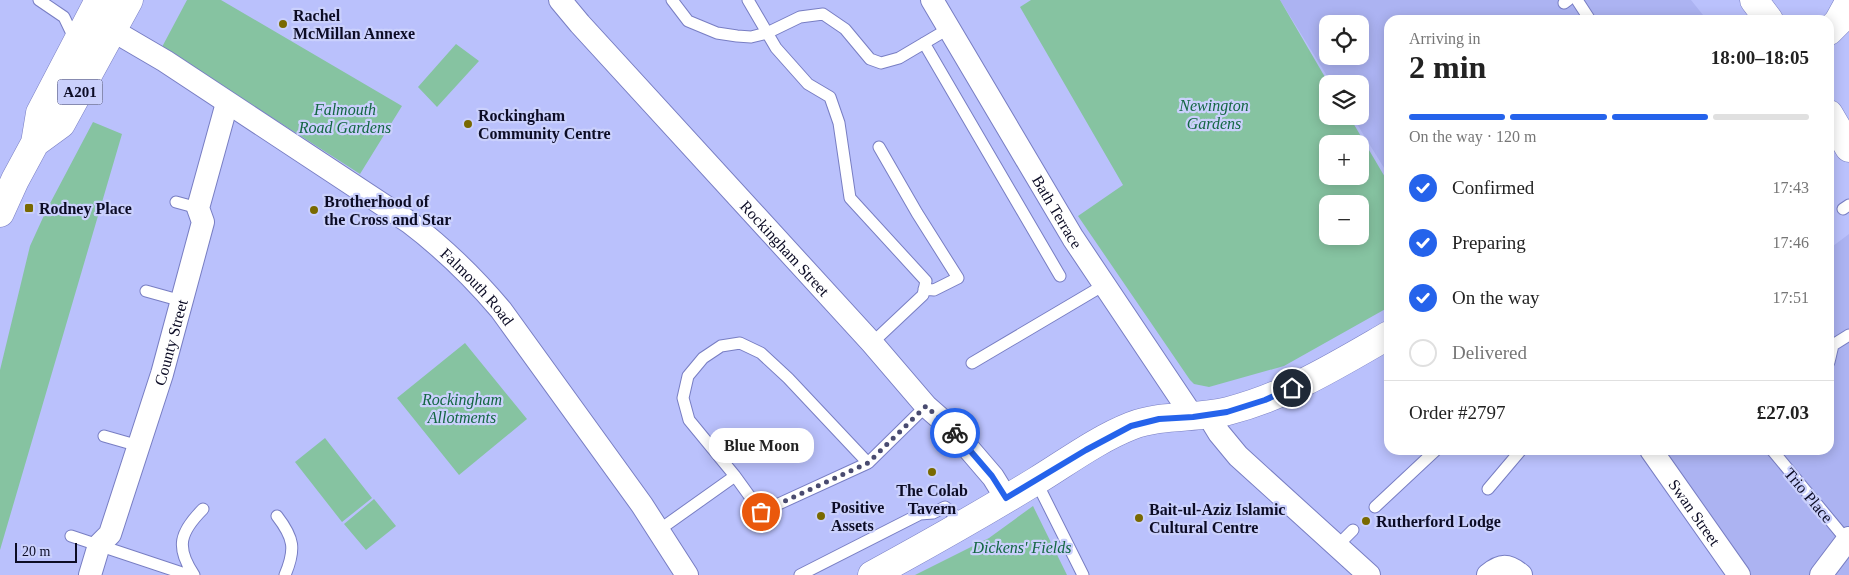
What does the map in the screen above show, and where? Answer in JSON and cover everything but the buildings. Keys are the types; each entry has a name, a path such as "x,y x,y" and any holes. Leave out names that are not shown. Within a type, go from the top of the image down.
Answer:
{"main road":[{"name":"A201","path":"0,213 34,143 40,113 99,0"},
{"name":"A201","path":"34,143 61,124 129,0"},
{"path":"1754,0 1765,15"},
{"path":"1834,122 1849,148"},
{"path":"872,575 964,524 1131,426 1159,419 1227,412 1265,400 1305,382 1384,338"}],"street":[{"name":"Rockingham Street","path":"560,0 872,343 926,406 950,428 992,476 1006,498"},
{"name":"Bath Terrace","path":"932,0 1073,238 1104,285 1200,416 1219,433 1238,456 1345,538 1369,575"},
{"name":"Falmouth Road","path":"112,30 165,61 409,222 485,291 501,310 659,530 687,575"},
{"name":"County Street","path":"90,575 99,545 110,534 162,374 203,222 198,208 227,103"},
{"name":"Swan Street","path":"1655,455 1739,575"},
{"path":"1821,575 1848,540"},
{"path":"1488,575 1499,567 1506,566 1521,575"}],"lane":[{"path":"39,0 64,17 76,41"},
{"path":"672,0 688,21 717,32 737,36 751,37 768,33 800,17 823,14 845,29 870,59 881,63 899,58 948,29"},
{"path":"748,0 776,48 808,84 830,97 839,123 850,198 926,281 924,295 872,343"},
{"path":"1577,0 1587,15"},
{"path":"924,43 1060,276"},
{"path":"879,147 917,213 958,278 934,290 924,289"},
{"path":"176,202 198,208"},
{"path":"972,364 1104,285"},
{"path":"146,291 182,301"},
{"path":"1834,344 1849,335"},
{"path":"868,463 788,378 761,353 740,343 721,346 703,358 688,376 683,398 689,420 735,476 761,512 868,463 926,406"},
{"path":"104,436 140,446"},
{"path":"1374,507 1431,455"},
{"path":"1488,489 1519,455"},
{"name":"Trio Place","path":"1776,455 1848,540"},
{"path":"659,530 735,476"},
{"path":"1036,481 1083,575"},
{"path":"800,575 920,514 932,513 945,507 964,524"},
{"path":"194,575 188,566 182,549 182,537 191,521 203,509"},
{"path":"277,516 292,540 292,555 285,575"},
{"path":"72,536 188,575"}],"shaded area":[{"path":"1280,0 1691,0 1703,15 1384,15 1384,168 1369,144 1369,135 1364,135 1358,125 1369,125 1369,75 1326,75 1320,65 1369,65 1369,15 1319,15 1319,63"},
{"path":"1849,234 1849,575 1749,575 1668,455 1834,455 1834,245"}],"green space":[{"name":"Falmouth Road Gardens","path":"187,0 221,0 402,106 360,174 162,47"},
{"name":"Newington Gardens","path":"1031,0 1280,0 1324,75 1319,75 1319,125 1354,125 1360,135 1319,135 1319,185 1369,185 1369,150 1384,176 1384,310 1284,366 1209,387 1194,384 1078,216 1123,185 1020,7"},
{"path":"456,44 479,61 437,107 418,87"},
{"path":"93,122 122,134 0,550 0,370 30,246 46,211"},
{"name":"Rockingham Allotments","path":"465,343 527,419 459,475 397,398"},
{"path":"325,438 372,498 342,522 295,462"},
{"path":"374,499 396,526 366,550 344,524"},
{"name":"Dickens' Fields","path":"1033,506 1067,575 915,575 989,538"}],"way so far":[{"path":"761,512 868,463 926,406 955,433"}],"place":[{"name":"Rachel McMillan Annexe","path":"283,24"},
{"name":"Rockingham Community Centre","path":"468,124"},
{"name":"Rodney Place","path":"29,208"},
{"name":"Brotherhood of the Cross and Star","path":"314,210"},
{"name":"The Colab Tavern","path":"932,472"},
{"name":"Blue Moon","path":"761,512"},
{"name":"Positive Assets","path":"821,516"},
{"name":"Bait-ul-Aziz Islamic Cultural Centre","path":"1139,518"},
{"name":"Rutherford Lodge","path":"1366,521"}],"route":[{"path":"955,433 992,476 1006,498 1086,450 1131,426 1159,419 1227,412 1265,400 1292,388"}]}
